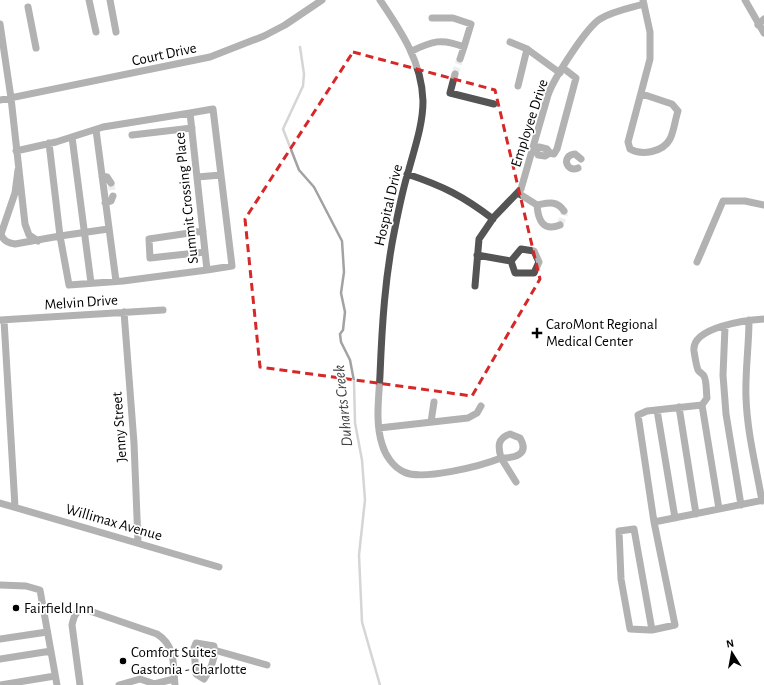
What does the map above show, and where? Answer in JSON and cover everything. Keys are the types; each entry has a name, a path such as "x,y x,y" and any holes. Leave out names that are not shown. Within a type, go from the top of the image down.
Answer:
{"street":[{"path":"89,0 96,32"},
{"path":"110,0 116,32"},
{"name":"Court Drive","path":"0,100 210,57 264,36 284,25 322,0"},
{"name":"Hospital Drive","path":"380,0 412,51 419,72 423,102 419,132 407,174 395,228 383,306 378,408 381,443 390,459 404,472 431,475 501,458 516,482"},
{"path":"745,0 758,25 764,32"},
{"name":"Employee Drive","path":"477,255 479,239 482,233 521,189 534,150 550,90 561,70 594,24 600,19 644,2 651,45 649,65 628,142 630,149 644,153 666,144 670,138 678,111 672,104 642,94"},
{"path":"28,7 36,48"},
{"path":"432,18 453,18 470,24 460,59"},
{"path":"758,25 764,19"},
{"path":"0,24 11,98 25,224 29,235 38,241"},
{"path":"412,51 431,41 452,42 464,47"},
{"path":"510,42 527,49 561,70 574,75 576,78 552,154"},
{"path":"518,86 527,49"},
{"path":"455,74 450,93 494,104"},
{"path":"190,113 213,109 232,266 207,270"},
{"name":"Summit Crossing Place","path":"16,150 149,118 190,113 207,270 69,285 60,236"},
{"path":"132,135 192,128"},
{"path":"96,130 108,230 116,281"},
{"path":"72,137 91,283"},
{"path":"49,143 60,236"},
{"path":"534,150 541,156 552,154 567,158"},
{"path":"578,168 573,170 569,168 566,164 567,158 570,155 575,154 581,160"},
{"path":"18,170 15,193 1,234 2,239 10,243 38,241 85,232 108,230"},
{"path":"407,174 442,186 469,201 493,219"},
{"path":"197,177 221,175"},
{"path":"102,176 107,177 111,183"},
{"path":"518,193 537,205 553,202 558,204 564,211"},
{"path":"105,203 111,201 113,196"},
{"path":"697,262 723,201 745,201 764,205"},
{"path":"537,205 538,215 541,222 545,226 554,227 560,225"},
{"path":"203,231 149,239 150,258 204,252"},
{"path":"475,286 477,255 511,261"},
{"name":"Melvin Drive","path":"2,320 163,310"},
{"name":"Jenny Street","path":"124,312 134,443 138,542"},
{"path":"719,509 702,405 707,398 704,377 698,370 694,349 699,338 707,331 749,320 764,319"},
{"path":"2,320 15,507"},
{"path":"654,522 763,500 748,424 746,404 746,355 749,320"},
{"path":"724,326 723,375 726,414 741,505"},
{"path":"431,422 434,402"},
{"path":"652,630 634,529 619,531 621,579 630,630 652,630 675,626 654,522 638,415 657,410 702,405"},
{"path":"379,428 468,418 477,413 481,406"},
{"path":"679,407 696,514"},
{"path":"657,410 675,518"},
{"name":"Willimax Avenue","path":"0,503 138,542 219,567"},
{"path":"0,585 26,586 40,590 56,685"},
{"path":"80,685 72,625 74,616 78,611 84,609 157,634 166,639 171,648 174,682 151,684 140,679 119,685"},
{"path":"0,639 47,632"},
{"path":"196,643 214,646 210,670 204,682 196,674 194,648 196,643"},
{"path":"214,650 267,665"},
{"path":"0,659 51,651"},
{"path":"0,685 55,676"}],"highlighted area":[{"path":"353,52 495,90 540,279 472,396 260,367 245,219"}],"waterway":[{"name":"Duharts Creek","path":"300,47 304,74 303,86 283,129 299,170 314,187 342,241 344,272 341,293 345,312 343,330 340,334 341,342 350,360 354,381 355,423 362,460 365,500 359,555 362,622 380,685"}],"tunnel":[{"path":"455,74 460,59"},
{"path":"111,183 113,196"},
{"path":"560,225 564,211"}],"place":[{"name":"CaroMont Regional Medical Center","path":"537,333"},
{"name":"Fairfield Inn","path":"16,608"},
{"name":"Comfort Suites Gastonia - Charlotte","path":"123,661"}]}
